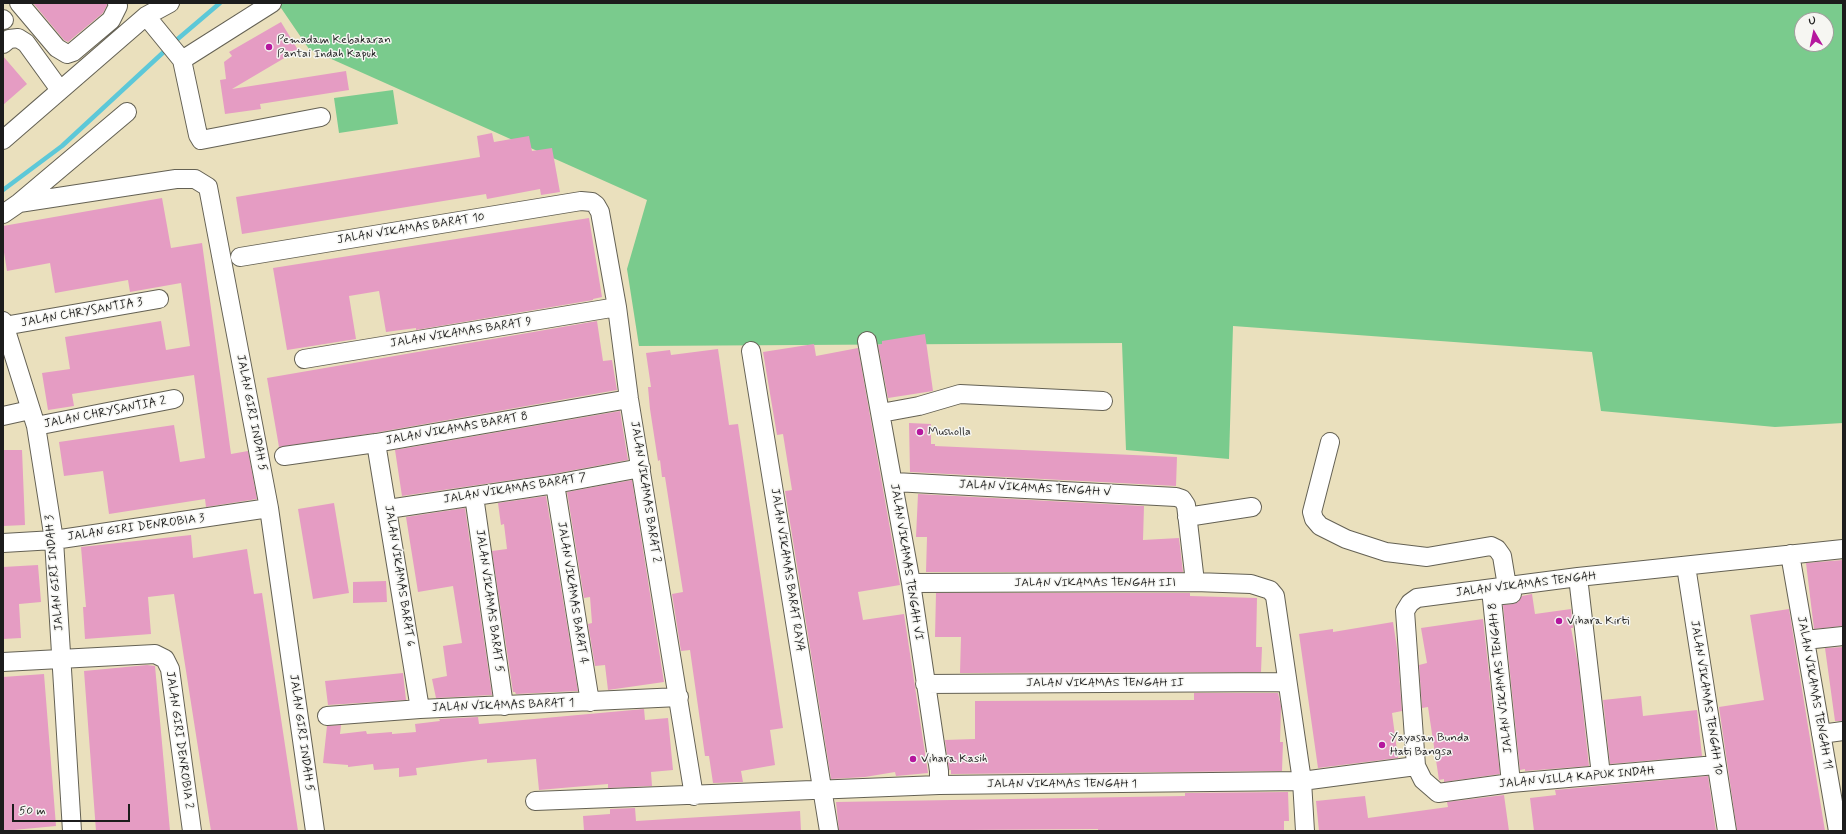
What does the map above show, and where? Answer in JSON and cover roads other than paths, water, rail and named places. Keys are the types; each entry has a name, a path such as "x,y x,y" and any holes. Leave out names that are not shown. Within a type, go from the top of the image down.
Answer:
{"street":[{"path":"19,3 57,48 67,54 73,52 111,20 118,6 117,3"},
{"path":"3,140 146,16 170,3"},
{"path":"180,57 272,3"},
{"path":"146,16 180,57 198,134 201,140 321,117"},
{"path":"3,44 9,39 18,38 26,44 60,90"},
{"name":"JALAN GIRI INDAH 5","path":"3,214 19,203 126,112"},
{"name":"JALAN GIRI INDAH 5","path":"19,203 176,179 195,179 208,187 269,508 315,831"},
{"name":"JALAN VIKAMAS BARAT 10","path":"240,256 581,201"},
{"name":"JALAN VIKAMAS BARAT 2","path":"581,201 592,202 600,212 617,307 629,399 694,796"},
{"name":"JALAN CHRYSANTIA 3","path":"5,331 159,299"},
{"name":"JALAN VIKAMAS BARAT 9","path":"304,359 617,307"},
{"name":"JALAN GIRI INDAH 3","path":"5,331 33,418 54,540 72,831"},
{"name":"JALAN VIKAMAS TENGAH VI","path":"867,341 894,482 911,583 939,771 939,785"},
{"name":"JALAN VIKAMAS BARAT RAYA","path":"751,351 829,831"},
{"path":"881,413 919,406 960,394 1103,402"},
{"name":"JALAN CHRYSANTIA 2","path":"3,416 33,418 174,399"},
{"name":"JALAN VIKAMAS BARAT 8","path":"284,456 376,443 629,399"},
{"path":"1330,442 1312,512 1314,519 1320,526 1346,539 1386,552 1420,557 1491,546 1497,549 1502,556 1512,590"},
{"name":"JALAN VIKAMAS BARAT 6","path":"376,443 420,710"},
{"name":"JALAN VIKAMAS BARAT 7","path":"388,509 555,484 641,468"},
{"name":"JALAN VIKAMAS TENGAH V","path":"894,482 1176,497 1182,499 1186,505 1187,517"},
{"name":"JALAN VIKAMAS BARAT 4","path":"555,484 590,702"},
{"name":"JALAN VIKAMAS BARAT 5","path":"474,496 504,706"},
{"path":"1195,582 1187,517 1252,507"},
{"name":"JALAN GIRI DENROBIA 3","path":"3,543 54,540 269,508"},
{"name":"JALAN VIKAMAS TENGAH","path":"1438,793 1423,780 1416,766 1405,612 1410,603 1418,598 1512,590 1578,578 1843,549"},
{"name":"JALAN VIKAMAS TENGAH 11","path":"1790,554 1821,734 1839,813 1838,831"},
{"name":"JALAN VIKAMAS TENGAH 10","path":"1686,566 1727,831"},
{"path":"1578,578 1601,775"},
{"name":"JALAN VIKAMAS TENGAH III","path":"911,583 1195,582 1251,584 1270,590 1275,596 1286,682"},
{"name":"JALAN VIKAMAS TENGAH 8","path":"1512,590 1493,596 1492,599 1512,783"},
{"path":"1805,640 1843,636"},
{"name":"JALAN GIRI DENROBIA 2","path":"3,662 155,654 165,659 170,669 192,831"},
{"path":"1286,682 1302,781 1305,831"},
{"name":"JALAN VIKAMAS TENGAH II","path":"925,684 1286,682"},
{"name":"JALAN VIKAMAS BARAT 1","path":"328,716 679,697"},
{"path":"1821,734 1843,731"},
{"name":"JALAN VILLA KAPUK INDAH","path":"1438,793 1512,783 1716,765"},
{"name":"JALAN VIKAMAS TENGAH 1","path":"823,790 939,785 1302,781 1416,766"},
{"path":"535,801 823,790"}],"waterway":[{"path":"173,43 220,3"},
{"path":"3,190 62,146 168,48"}],"place":[{"name":"Pemadam Kebakaran Pantai Indah Kapuk","path":"269,47"},
{"name":"Musholla","path":"920,432"},
{"name":"Vihara Kirti","path":"1559,621"},
{"name":"Yayasan Bunda Hati Bangsa","path":"1382,745"},
{"name":"Vihara Kasih","path":"913,759"}]}
